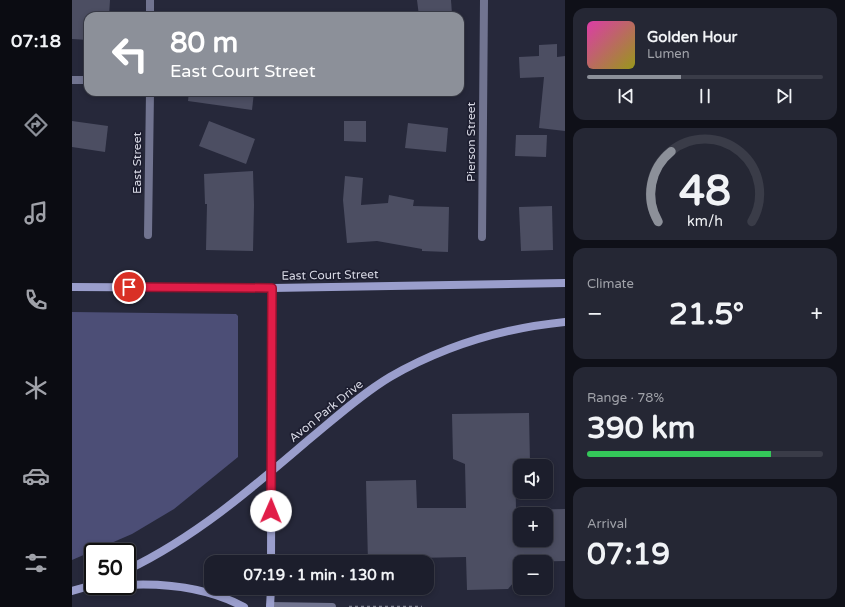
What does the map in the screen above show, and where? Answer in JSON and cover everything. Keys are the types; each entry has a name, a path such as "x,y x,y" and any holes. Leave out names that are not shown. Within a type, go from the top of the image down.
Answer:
{"main road":[{"name":"East Court Street","path":"72,287 272,288 565,283"},
{"path":"271,555 272,288"},
{"name":"Avon Park Drive","path":"136,566 154,558 186,537 272,471 355,401 389,377 450,348 480,338 530,325 565,322"},
{"path":"136,585 149,584 195,590 222,597 244,607"},
{"path":"72,591 84,588"},
{"path":"270,607 271,595"}],"street":[{"path":"150,0 150,12"},
{"name":"Pierson Street","path":"482,237 484,0"},
{"path":"72,80 84,80"},
{"name":"East Street","path":"148,235 150,96"},
{"path":"270,607 332,607"}],"path":[{"path":"349,607 422,607"}],"shaded area":[{"path":"72,312 236,314 238,316 238,457 174,509 132,534 111,543 84,543 84,555 72,560"}],"building":[{"path":"72,0 110,0 109,12 84,12 84,40 72,39"},
{"path":"417,0 451,0 452,12 418,12"},
{"path":"557,44 557,57 565,56 565,131 539,128 544,77 520,78 519,57 539,56 539,45"},
{"path":"189,96 254,96 252,110 188,101"},
{"path":"72,121 108,126 105,152 72,147"},
{"path":"209,121 255,139 246,164 199,146"},
{"path":"344,121 366,121 366,142 344,141"},
{"path":"408,123 448,128 446,152 405,148"},
{"path":"516,135 547,135 546,157 515,156"},
{"path":"253,171 253,251 206,250 207,204 205,204 204,174"},
{"path":"345,176 363,178 361,205 388,203 389,195 414,200 413,206 449,207 448,252 422,251 422,249 377,241 347,243 343,200"},
{"path":"552,206 553,250 521,251 519,207"},
{"path":"529,413 530,459 513,459 513,499 516,499 516,507 513,507 513,547 553,547 553,509 565,509 565,561 553,561 553,555 513,555 513,583 508,589 467,590 466,557 434,558 434,555 368,555 366,481 416,480 417,508 466,508 465,464 453,459 452,414"}],"route":[{"path":"129,287 272,288 271,511"}]}
